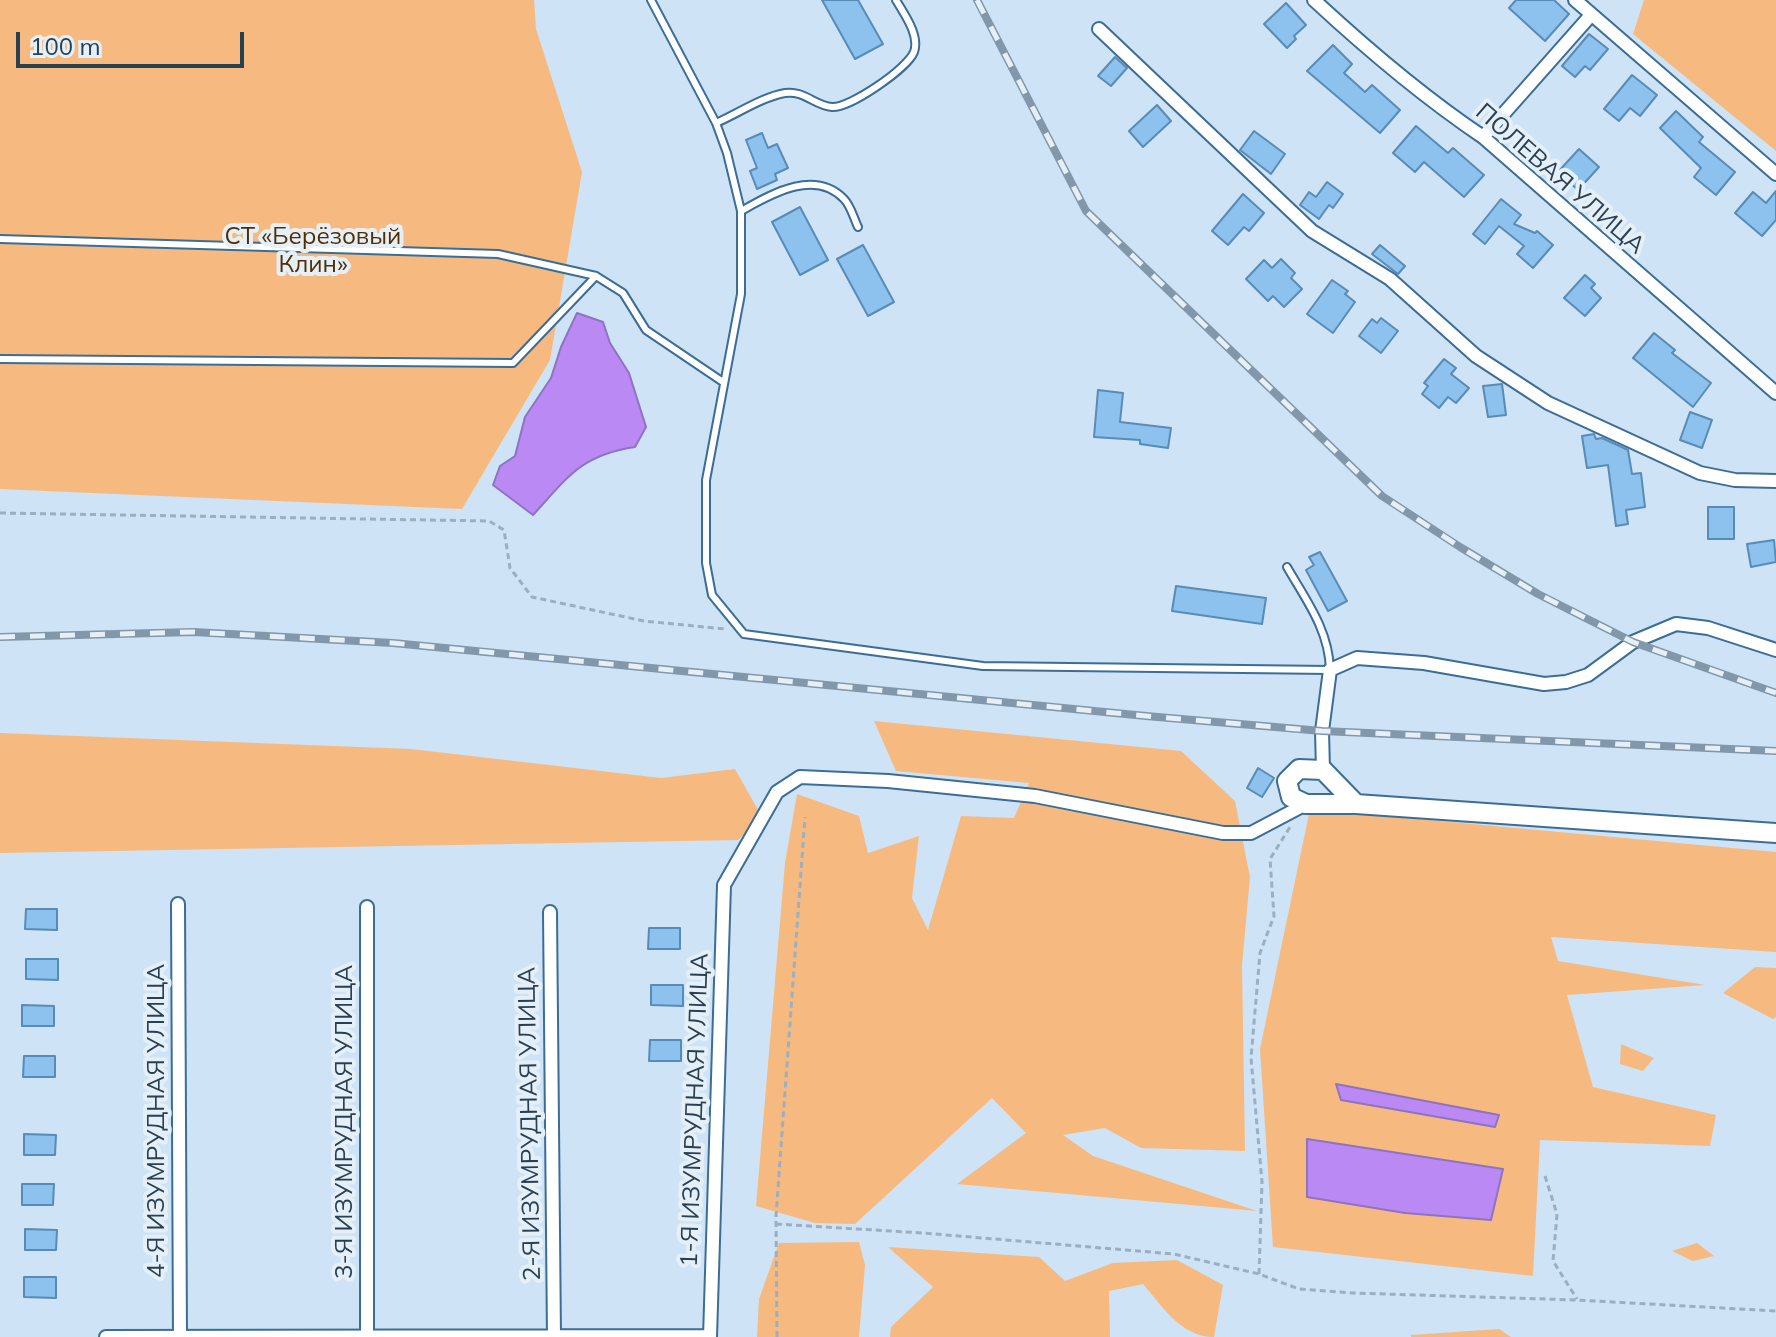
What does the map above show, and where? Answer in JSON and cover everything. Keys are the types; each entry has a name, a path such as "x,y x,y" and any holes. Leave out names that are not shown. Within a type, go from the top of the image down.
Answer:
{"street":[{"name":"ПОЛЕВАЯ УЛИЦА","path":"1314,0 1384,64 1483,137 1776,393"},
{"path":"1575,0 1776,174"},
{"path":"1483,137 1591,15"},
{"path":"1099,29 1312,231 1390,279 1476,356 1548,403 1700,473 1735,480 1776,481"},
{"path":"1356,804 1323,770 1322,731 1330,670 1357,658 1424,663 1544,684 1566,682 1588,675 1633,642 1676,624 1708,628 1776,651"},
{"path":"1323,770 1299,769 1287,781 1291,797 1306,804 1356,804 1776,833"},
{"name":"1-Я ИЗУМРУДНАЯ УЛИЦА","path":"710,1337 724,885 777,792 800,777 888,781 1035,796 1223,833 1251,833 1306,804"},
{"name":"4-Я ИЗУМРУДНАЯ УЛИЦА","path":"178,904 180,1337"},
{"name":"3-Я ИЗУМРУДНАЯ УЛИЦА","path":"367,907 367,1336"},
{"name":"2-Я ИЗУМРУДНАЯ УЛИЦА","path":"550,912 554,1336"},
{"path":"106,1337 710,1337"}],"lane":[{"path":"651,0 716,123 741,211 741,294 706,480 706,563 712,595 744,634 983,666 1330,670 1329,651 1321,625 1287,567"},
{"path":"716,123 785,93 804,94 833,107 845,105 868,92 904,65 914,51 913,33 896,0"},
{"path":"741,211 778,191 803,184 830,189 846,200 858,227"},
{"path":"0,239 498,254 596,276 623,293 646,330 723,382"},
{"path":"0,359 513,363 596,276"}],"path":[{"path":"0,513 489,521 504,530 510,568 532,597 644,621 741,630"},
{"path":"1259,1274 1262,1182 1251,1058 1260,953 1274,916 1270,859 1306,804"},
{"path":"777,1337 776,1224 805,817"},
{"path":"1545,1176 1557,1214 1553,1261 1577,1300"},
{"path":"776,1224 1174,1254 1259,1274 1299,1289 1776,1311"}],"green space":[{"name":"СТ «Берёзовый Клин»","path":"0,0 534,0 536,29 582,172 550,360 462,509 0,489"},
{"path":"1644,0 1776,0 1776,151 1633,34"},
{"path":"874,721 1181,751 1235,801 1250,877 1242,965 1245,1151 1141,1148 1105,1128 1063,1135 1093,1156 1257,1211 957,1184 1026,1133 992,1098 855,1224 815,1223 756,1206 785,863 797,794 859,816 868,853 919,836 912,898 928,930 961,816 1014,818 1029,783 896,771"},
{"path":"0,733 411,749 661,778 735,769 762,817 738,840 0,853"},
{"path":"1310,809 1776,852 1776,952 1551,937 1558,961 1705,985 1567,995 1593,1087 1716,1115 1710,1146 1540,1140 1533,1276 1273,1247 1260,1049"},
{"path":"1755,967 1776,968 1776,1017 1773,1019 1723,993"},
{"path":"1621,1044 1654,1058 1643,1071 1620,1064"},
{"path":"859,1242 865,1265 859,1337 757,1337 759,1299 779,1243"},
{"path":"1697,1243 1714,1256 1693,1261 1672,1251"},
{"path":"888,1247 1039,1257 1065,1281 1113,1263 1177,1260 1223,1285 1214,1337 1202,1336 1182,1326 1143,1284 1109,1291 1110,1337 890,1337 891,1327 933,1287"},
{"path":"1499,1329 1511,1337 1411,1337 1411,1335"}],"shaded area":[{"path":"577,313 603,322 610,343 629,373 646,427 635,447 588,462 566,479 533,515 493,485 500,466 515,456 525,417 551,378"},
{"path":"1336,1084 1499,1115 1495,1127 1341,1100"},
{"path":"1307,1139 1503,1169 1491,1220 1405,1213 1307,1197"}],"building":[{"path":"822,0 858,0 883,44 855,59"},
{"path":"1516,0 1554,0 1569,14 1545,41 1509,8"},
{"path":"1286,3 1306,25 1287,48 1264,24"},
{"path":"1589,34 1608,49 1590,70 1585,66 1575,77 1562,66"},
{"path":"1333,45 1352,64 1344,73 1365,92 1372,85 1400,110 1380,133 1307,71"},
{"path":"1115,57 1127,68 1111,86 1098,76"},
{"path":"1632,75 1657,95 1640,116 1630,108 1619,121 1604,109"},
{"path":"1157,105 1171,121 1143,147 1129,131"},
{"path":"1676,111 1703,137 1699,142 1735,172 1716,195 1694,177 1701,168 1660,128"},
{"path":"1416,126 1448,153 1453,148 1484,175 1464,197 1424,162 1415,172 1393,153"},
{"path":"1254,131 1285,154 1271,174 1240,150"},
{"path":"762,133 768,148 777,144 788,168 775,174 777,180 757,189 750,171 757,168 746,140"},
{"path":"1579,149 1599,167 1578,190 1558,172"},
{"path":"1327,182 1343,194 1333,208 1329,205 1319,219 1300,205 1309,192 1316,197"},
{"path":"1776,191 1776,220 1762,236 1735,213 1753,192 1766,203"},
{"path":"1243,194 1264,213 1249,231 1244,227 1228,245 1212,231"},
{"path":"1501,199 1521,215 1514,224 1535,233 1537,231 1553,245 1533,268 1517,254 1524,246 1499,226 1485,244 1473,234"},
{"path":"800,207 828,260 800,275 772,222"},
{"path":"863,245 894,302 868,316 837,259"},
{"path":"1380,245 1405,266 1398,274 1372,254"},
{"path":"1281,259 1295,273 1291,278 1302,289 1284,307 1273,296 1268,301 1246,279 1264,260 1272,268"},
{"path":"1585,275 1595,284 1591,288 1601,298 1585,316 1564,298"},
{"path":"1332,280 1348,291 1345,294 1355,302 1333,333 1307,314"},
{"path":"1381,318 1398,331 1381,353 1359,336 1372,319 1377,323"},
{"path":"1654,333 1675,350 1672,353 1711,383 1693,407 1633,358"},
{"path":"1444,359 1456,368 1451,374 1469,388 1456,403 1448,397 1439,408 1422,394 1428,386 1424,383"},
{"path":"1502,384 1506,415 1488,417 1483,386"},
{"path":"1098,390 1123,393 1120,422 1171,428 1168,448 1140,444 1140,440 1094,437"},
{"path":"1690,412 1712,420 1702,448 1680,440"},
{"path":"1594,434 1596,439 1602,438 1628,450 1632,474 1641,473 1645,507 1626,510 1628,524 1616,526 1608,465 1587,468 1582,436"},
{"path":"1708,507 1734,507 1734,539 1708,539"},
{"path":"1774,540 1776,562 1751,567 1747,544"},
{"path":"1320,552 1347,601 1328,611 1306,570 1314,565 1309,557"},
{"path":"1176,586 1266,598 1262,624 1172,611"},
{"path":"1258,768 1274,778 1262,797 1247,788"},
{"path":"26,909 57,909 57,930 25,929"},
{"path":"649,928 680,928 680,949 648,949"},
{"path":"26,959 58,959 58,980 26,979"},
{"path":"651,985 683,985 683,1006 651,1005"},
{"path":"22,1005 54,1006 54,1026 22,1026"},
{"path":"650,1040 681,1040 681,1061 649,1061"},
{"path":"24,1056 55,1056 55,1077 23,1077"},
{"path":"24,1134 56,1135 55,1155 24,1155"},
{"path":"22,1184 54,1184 53,1205 22,1205"},
{"path":"25,1229 57,1230 56,1250 25,1250"},
{"path":"24,1277 56,1277 56,1298 24,1297"}],"railway":[{"path":"977,0 1086,211 1382,496 1538,594 1633,642 1776,693"},
{"path":"0,637 194,632 393,643 1322,731 1776,751"}]}
